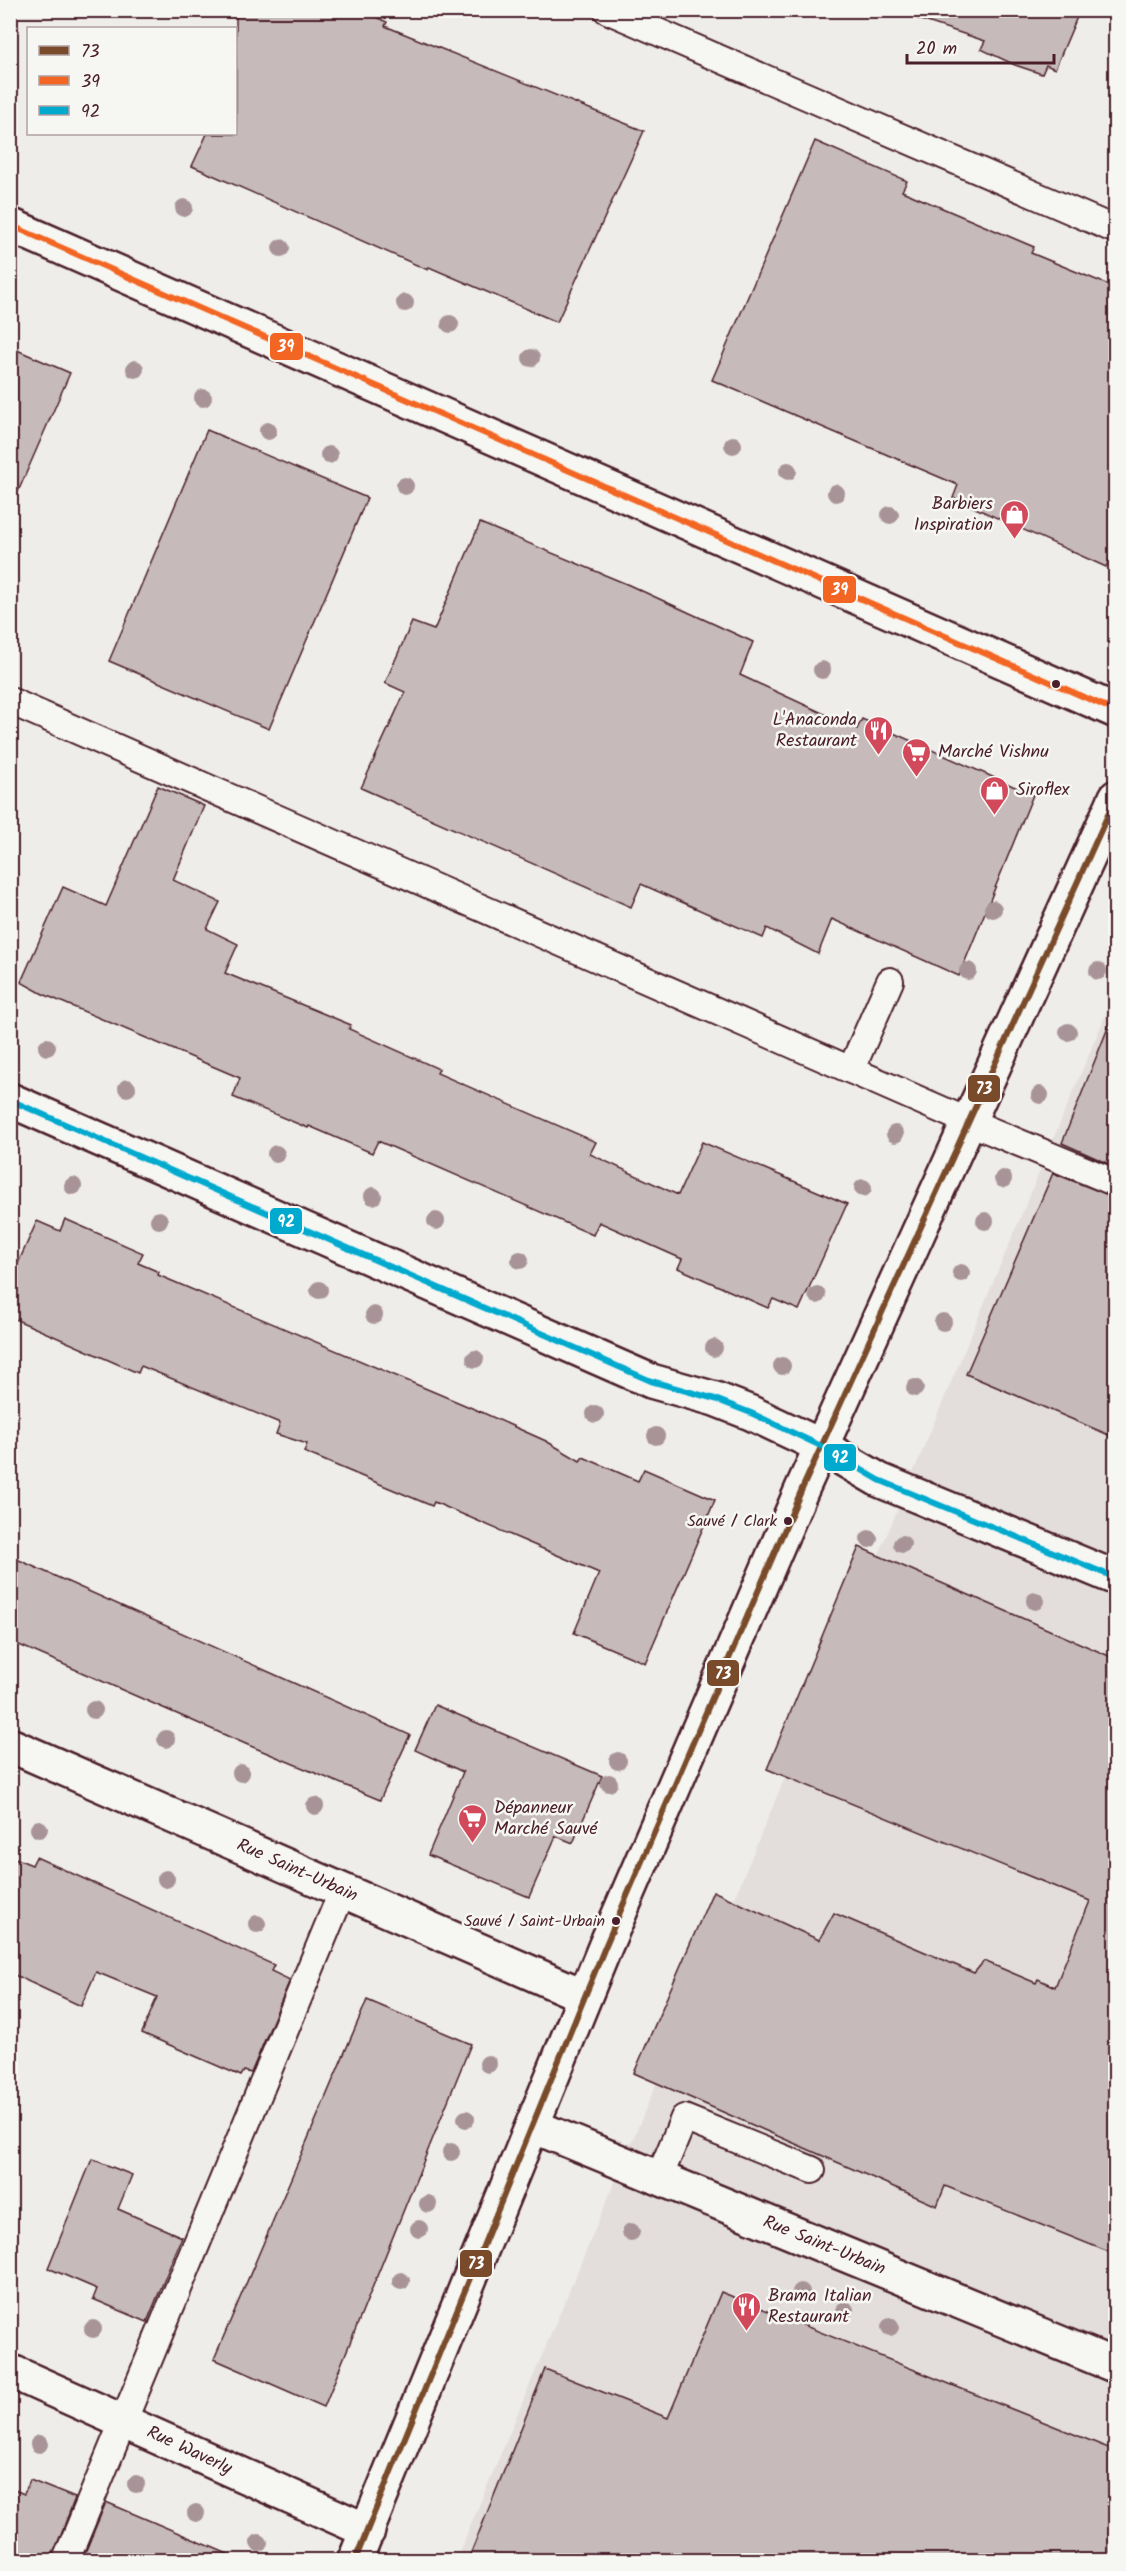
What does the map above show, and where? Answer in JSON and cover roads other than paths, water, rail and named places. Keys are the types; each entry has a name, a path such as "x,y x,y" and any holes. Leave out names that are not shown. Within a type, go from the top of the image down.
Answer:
{"main road":[{"path":"10,225 1116,711"},
{"path":"362,2546 584,1996 821,1446 1116,797"},
{"path":"10,1100 651,1381 716,1399 821,1446 879,1480 1116,1578"},
{"name":"Rue Saint-Urbain","path":"10,1745 584,1996"},
{"name":"Rue Saint-Urbain","path":"533,2126 1116,2366"},
{"name":"Rue Waverly","path":"10,2371 124,2422 362,2546"}],"lane":[{"path":"607,10 1116,230"},
{"path":"10,701 967,1121 1116,1183"},
{"path":"851,1070 890,981"},
{"path":"66,2560 342,1892"},
{"path":"659,2178 684,2118 812,2170"}],"place":[{"name":"Barbiers Inspiration","path":"1014,540"},
{"name":"L'Anaconda Restaurant","path":"878,756"},
{"name":"Marché Vishnu","path":"917,778"},
{"name":"Siroflex","path":"995,816"},
{"name":"Sauvé / Clark","path":"788,1521"},
{"name":"Dépanneur Marché Sauvé","path":"473,1844"},
{"name":"Sauvé / Saint-Urbain","path":"616,1921"},
{"name":"Brama Italian Restaurant","path":"747,2332"}]}
